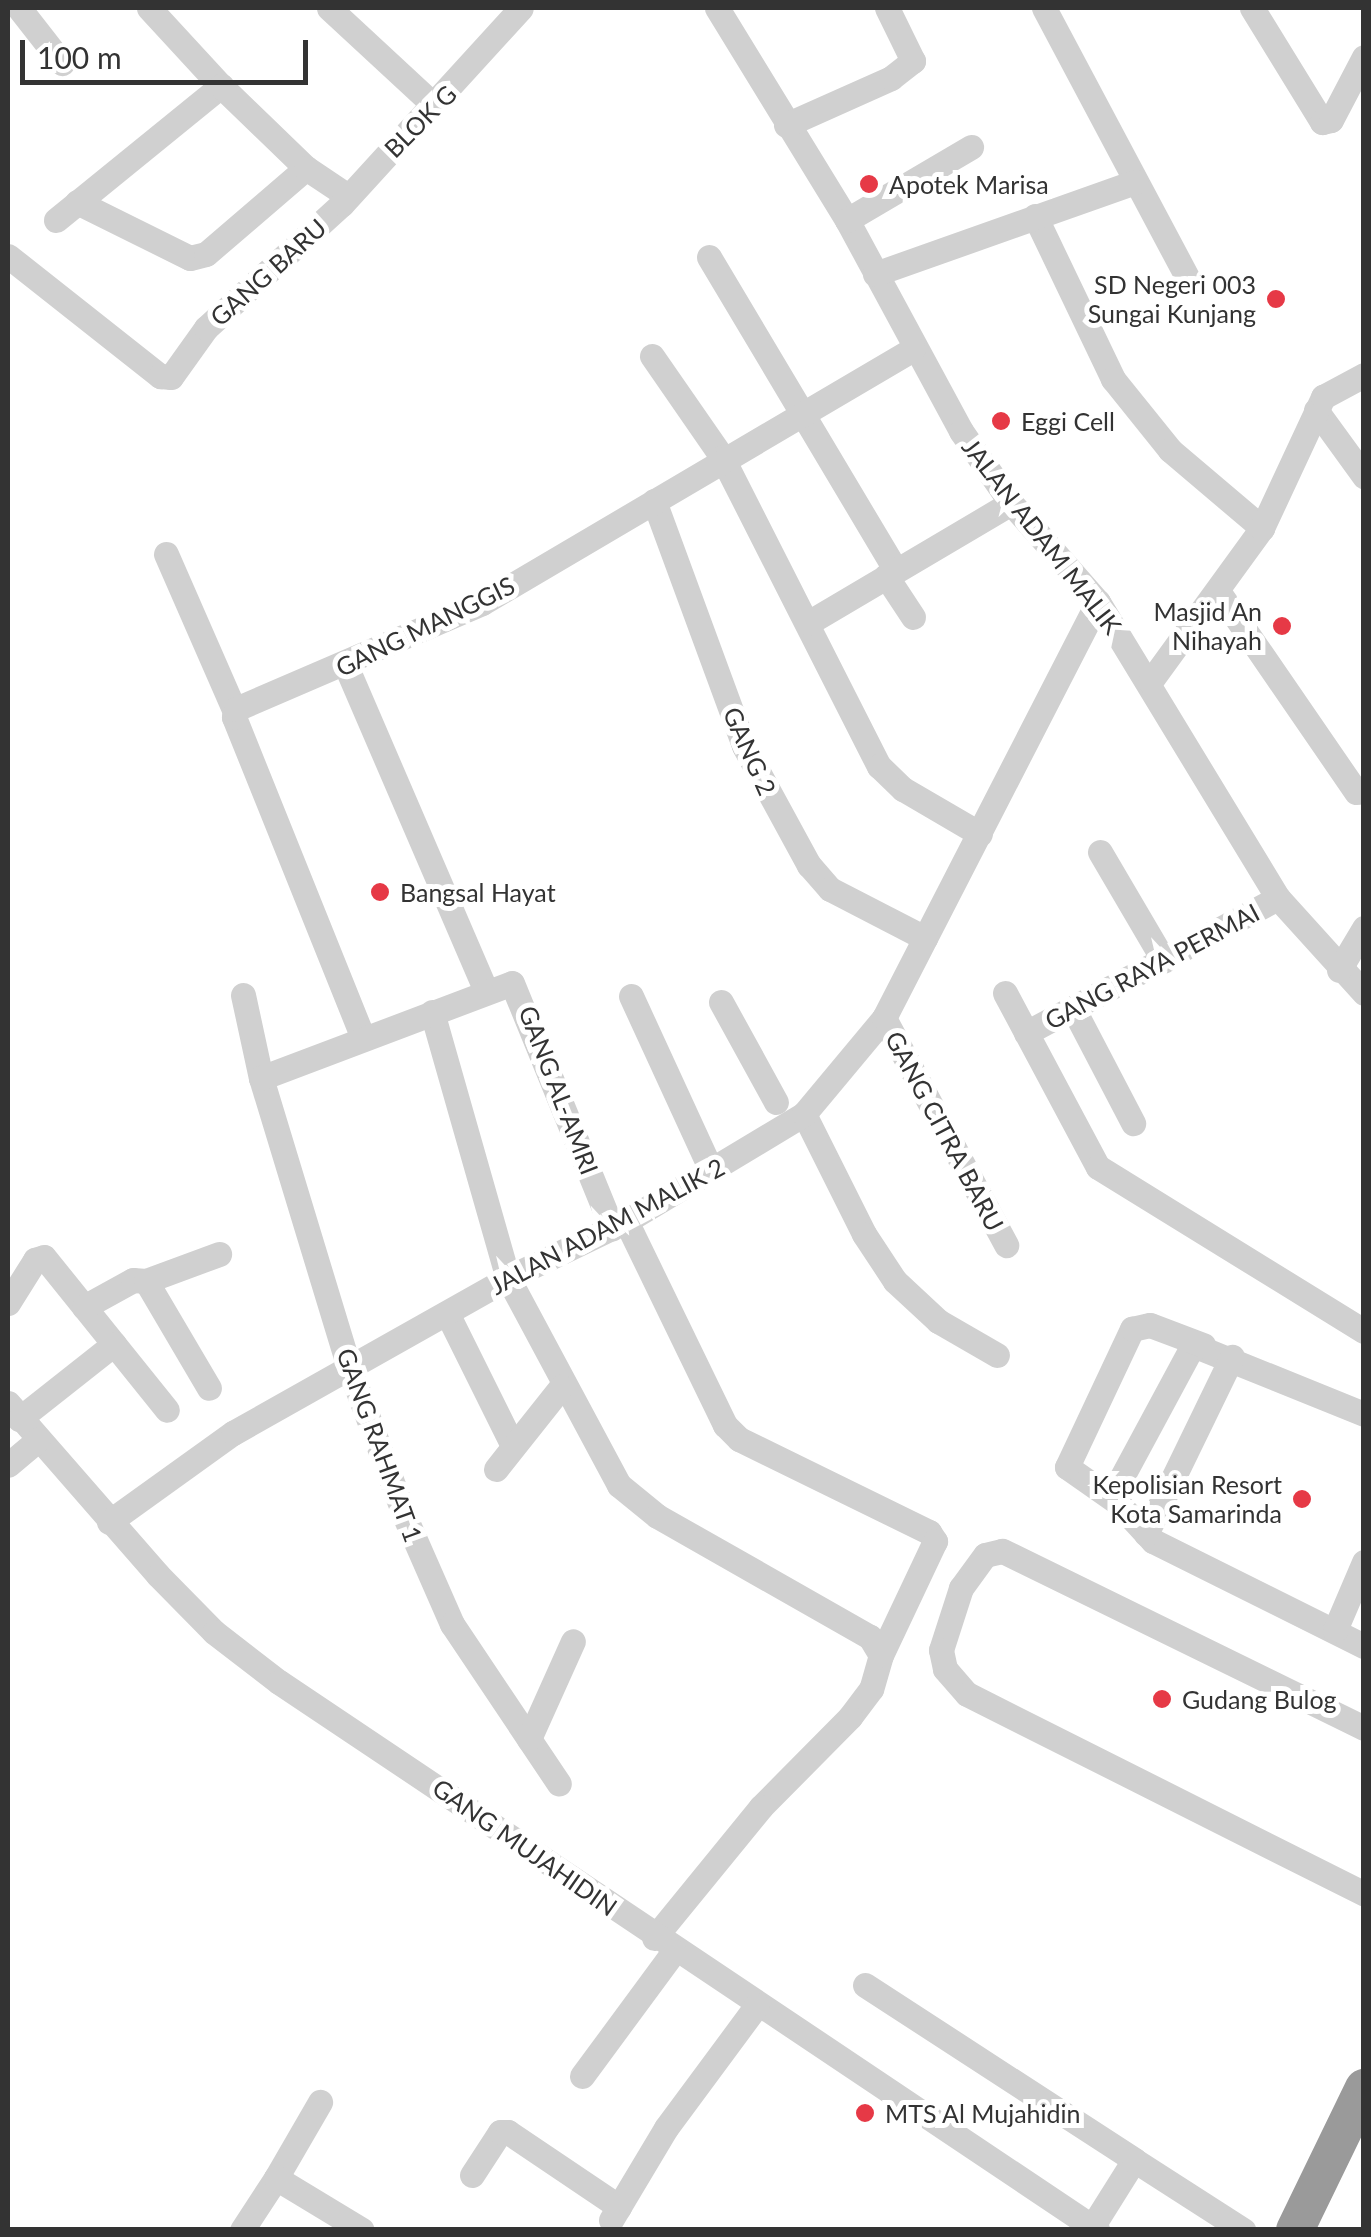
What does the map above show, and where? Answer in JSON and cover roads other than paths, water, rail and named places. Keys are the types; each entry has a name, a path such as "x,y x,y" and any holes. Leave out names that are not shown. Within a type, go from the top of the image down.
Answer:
{"highway":[{"path":"1295,2230 1364,2088"}],"street":[{"path":"19,8 62,63"},
{"path":"150,8 221,86 306,168 345,194"},
{"path":"329,8 435,106"},
{"name":"BLOK G","path":"345,194 435,106 521,8"},
{"name":"JALAN ADAM MALIK","path":"717,8 847,220 913,350 1010,503 1098,602 1278,898 1339,970 1364,993"},
{"path":"786,125 891,78 913,61 887,8"},
{"path":"1044,8 1192,285"},
{"path":"1252,8 1322,122 1330,120 1364,57"},
{"path":"56,220 221,86"},
{"path":"847,220 971,146"},
{"path":"77,202 182,256 197,257 306,168"},
{"path":"876,274 1135,182"},
{"name":"GANG BARU","path":"8,256 160,376 171,378 206,328 330,216 345,194"},
{"path":"1035,216 1122,391 1170,450 1262,528"},
{"path":"709,258 913,617"},
{"name":"GANG MANGGIS","path":"235,712 482,603 722,457 913,350"},
{"path":"652,356 722,457 879,766 902,789 980,834"},
{"path":"1150,682 1262,528 1316,410 1335,386 1364,375"},
{"path":"1316,410 1364,476"},
{"name":"GANG 2","path":"654,501 744,746 809,865 830,889 925,938"},
{"path":"808,623 1010,503"},
{"path":"166,554 235,712 363,1038"},
{"path":"1218,591 1356,792"},
{"name":"JALAN ADAM MALIK 2","path":"109,1522 233,1434 508,1278 620,1225 710,1170 787,1113 884,1018 1098,602"},
{"path":"346,666 485,988"},
{"path":"1100,852 1164,961"},
{"name":"GANG RAYA PERMAI","path":"1026,1034 1278,898"},
{"path":"1339,970 1364,928"},
{"name":"GANG AL-AMRI","path":"261,1078 485,988 512,982 520,988 620,1225"},
{"path":"1005,992 1098,1167 1364,1331"},
{"name":"GANG RAHMAT 1","path":"243,996 261,1078 350,1368 452,1624 559,1784"},
{"path":"631,996 710,1170"},
{"path":"721,1002 895,1280 938,1322 996,1355"},
{"path":"1073,1008 1133,1122"},
{"path":"432,1012 508,1278 610,1473 639,1505 870,1637 881,1656"},
{"name":"GANG CITRA BARU","path":"884,1018 1006,1244"},
{"path":"582,2076 664,1945 762,1807 850,1717 871,1689 881,1656 935,1541 929,1532 739,1439 725,1426 620,1225"},
{"path":"84,1307 133,1280 146,1281 218,1254"},
{"path":"8,1303 42,1256 167,1410"},
{"path":"146,1281 210,1388"},
{"path":"446,1313 512,1444"},
{"path":"1364,1414 1150,1325 1132,1329 1067,1467 1117,1502 1146,1534 1364,1646"},
{"path":"13,1411 114,1344"},
{"path":"1117,1502 1129,1456 1186,1348 1202,1345"},
{"path":"1146,1534 1232,1357"},
{"path":"496,1469 512,1444 562,1387"},
{"name":"GANG MUJAHIDIN","path":"13,1411 109,1522 214,1632 279,1682 351,1724 664,1945 1094,2228"},
{"path":"8,1465 39,1439"},
{"path":"1364,1728 1002,1551 985,1555 961,1588 941,1650 945,1669 966,1694 1364,1894"},
{"path":"1335,1630 1364,1562"},
{"path":"529,1739 573,1642"},
{"path":"865,1985 1243,2230"},
{"path":"472,2175 500,2132 508,2132 615,2214 666,2128 756,2005"},
{"path":"242,2230 320,2102"},
{"path":"1094,2228 1134,2160"},
{"path":"276,2178 362,2230"}],"place":[{"name":"Apotek Marisa","path":"869,184"},
{"name":"SD Negeri 003 Sungai Kunjang","path":"1276,299"},
{"name":"Eggi Cell","path":"1001,421"},
{"name":"Masjid An Nihayah","path":"1282,626"},
{"name":"Bangsal Hayat","path":"380,892"},
{"name":"Kepolisian Resort Kota Samarinda","path":"1302,1499"},
{"name":"Gudang Bulog","path":"1162,1699"},
{"name":"MTS Al Mujahidin","path":"865,2113"}]}
